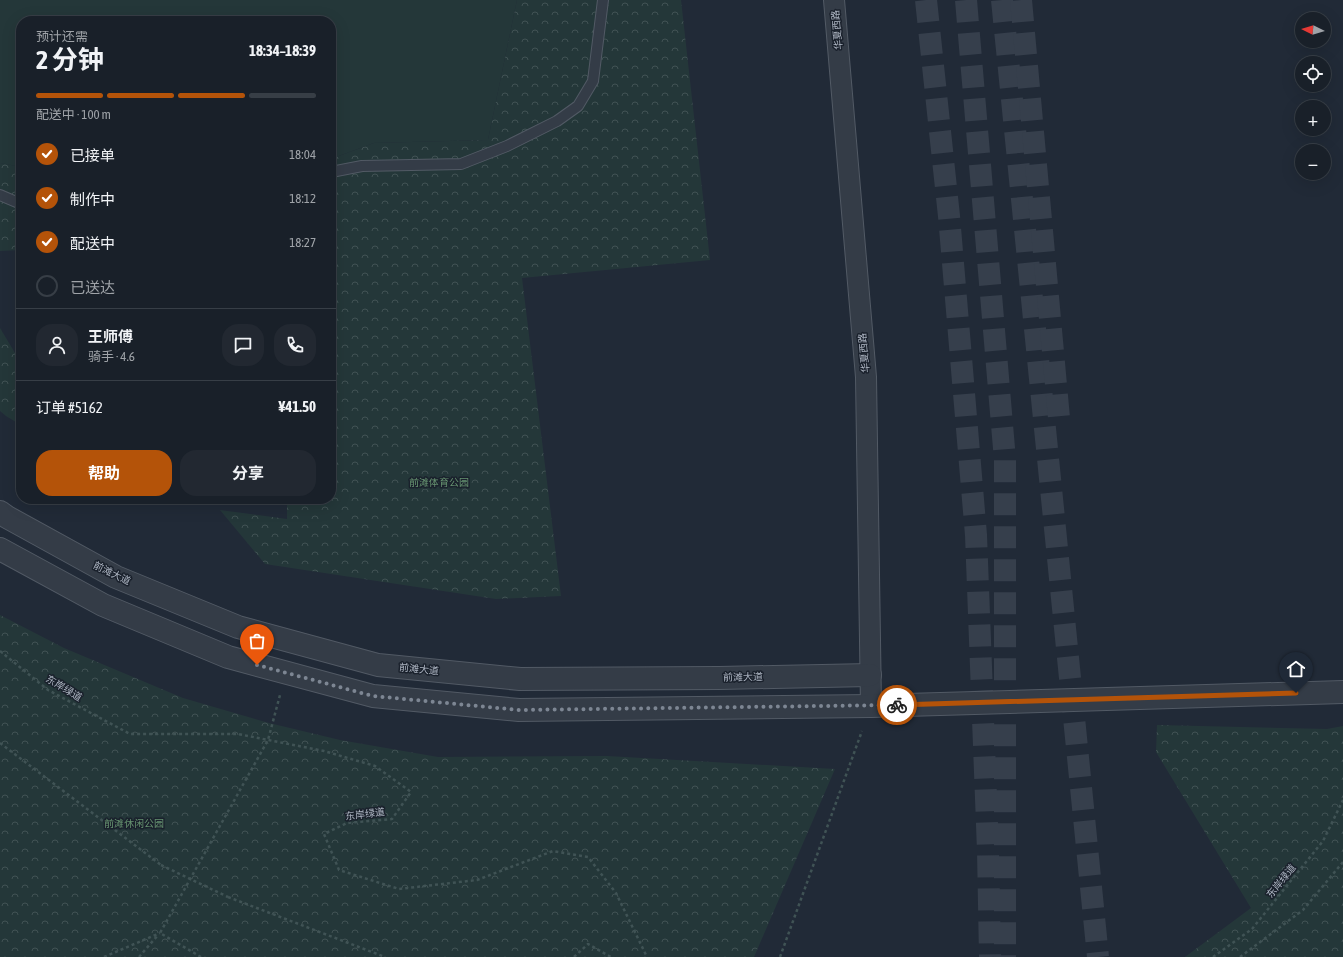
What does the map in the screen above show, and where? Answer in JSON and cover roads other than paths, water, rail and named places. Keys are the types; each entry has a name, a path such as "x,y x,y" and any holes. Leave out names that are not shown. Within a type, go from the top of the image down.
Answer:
{"street":[{"name":"华夏西路","path":"834,0 866,377 871,706"},
{"name":"前滩大道","path":"0,512 116,577 238,627 378,665 520,679 719,678 870,675"},
{"path":"0,549 103,605 228,657 373,696 519,710 871,706 1343,692"}],"lane":[{"path":"336,171 362,166 461,164 507,146 557,121 578,106 593,81 602,0"},
{"path":"0,196 16,202"}],"tunnel":[{"path":"926,0 949,216 976,535 988,851 990,957"},
{"path":"966,0 1005,460 1005,957"},
{"path":"1002,0 1098,957"},
{"path":"1021,0 1059,418"}],"park label":[{"name":"前滩体育公园","path":"439,482"},
{"name":"前滩休闲公园","path":"134,823"}]}
